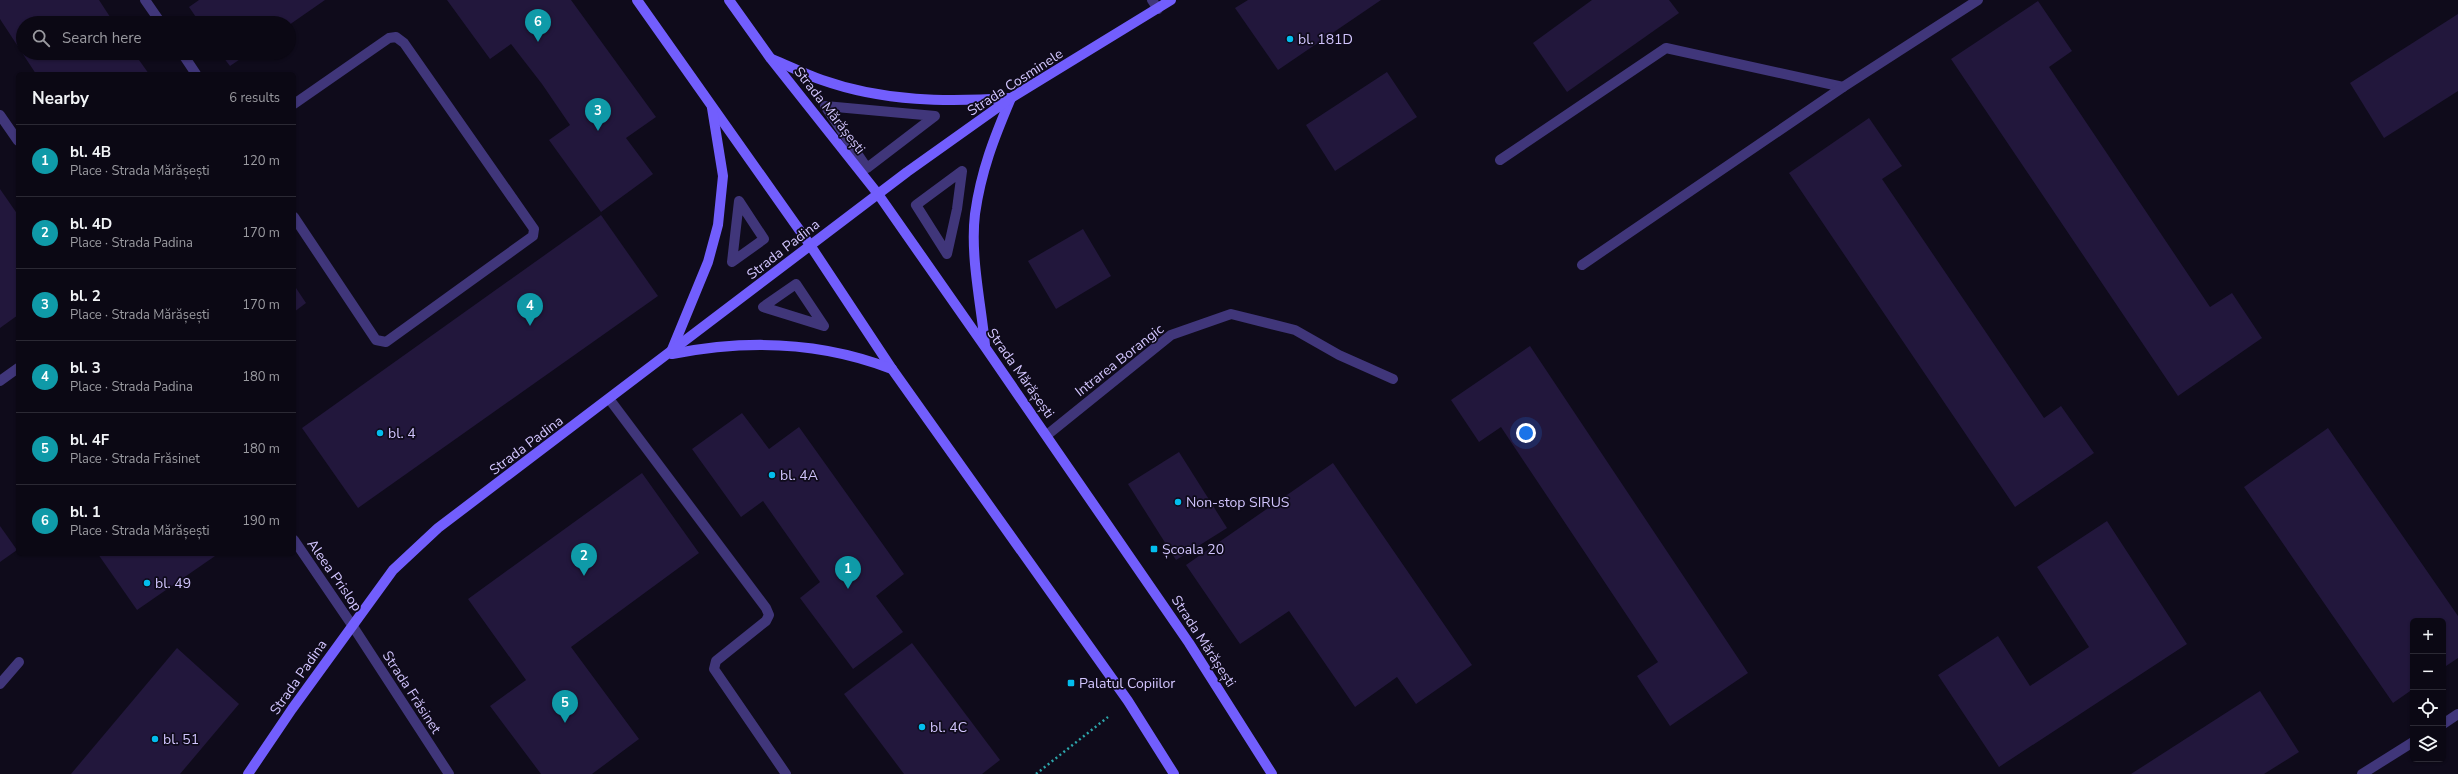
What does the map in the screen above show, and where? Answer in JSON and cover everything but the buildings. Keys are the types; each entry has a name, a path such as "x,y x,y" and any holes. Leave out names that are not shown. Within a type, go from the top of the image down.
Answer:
{"main road":[{"path":"637,0 810,245 892,369 1128,701 1174,774"},
{"name":"Strada Mărășești","path":"729,0 771,59 878,194 1047,435 1189,642 1272,774"},
{"name":"Strada Cosminele","path":"878,194 1011,98 1155,4 1171,0"},
{"path":"771,59 823,80 878,95 921,101 1011,98 987,155 975,215 975,255 985,347"},
{"path":"670,354 708,262 718,225 723,176 711,104"},
{"name":"Strada Padina","path":"248,774 352,625 393,570 438,528 610,400 878,194"},
{"path":"670,354 710,346 751,344 792,345 832,351 892,369"}],"street":[{"path":"145,0 156,16"},
{"path":"1582,265 1843,88 1978,0"},
{"path":"296,103 389,38 396,37 404,44 534,229 533,236 386,342 381,342 376,340 296,221"},
{"path":"1500,160 1666,48 1843,88"},
{"path":"187,60 195,72"},
{"path":"825,106 884,111 936,116 867,168 825,106"},
{"path":"0,115 16,138"},
{"path":"962,172 957,209 947,254 916,205 962,172"},
{"path":"739,201 760,233 764,239 732,262 739,201"},
{"path":"796,284 810,305 824,326 763,307 796,284"},
{"name":"Intrarea Borangic","path":"1047,435 1171,335 1231,314 1295,330 1339,355 1393,380"},
{"path":"0,381 16,369"},
{"path":"610,400 766,608 769,615 766,621 716,661 714,669 786,774"},
{"name":"Aleea Prislop","path":"296,543 352,625"},
{"name":"Strada Frăsinet","path":"352,625 449,774"},
{"path":"0,684 19,662"},
{"path":"2446,722 2458,714"},
{"path":"2362,774 2410,744"}],"path":[{"path":"1036,774 1128,701"}],"place":[{"name":"bl. 181D","path":"1290,39"},
{"name":"bl. 1","path":"538,42"},
{"name":"bl. 2","path":"598,131"},
{"name":"bl. 3","path":"530,326"},
{"name":"bl. 4","path":"380,433"},
{"name":"bl. 4A","path":"772,475"},
{"name":"Non-stop SIRUS","path":"1178,502"},
{"name":"Școala 20","path":"1154,549"},
{"name":"bl. 4D","path":"584,576"},
{"name":"bl. 49","path":"147,583"},
{"name":"bl. 4B","path":"848,589"},
{"name":"Palatul Copiilor","path":"1071,683"},
{"name":"bl. 4F","path":"565,723"},
{"name":"bl. 4C","path":"922,727"},
{"name":"bl. 51","path":"155,739"}]}
